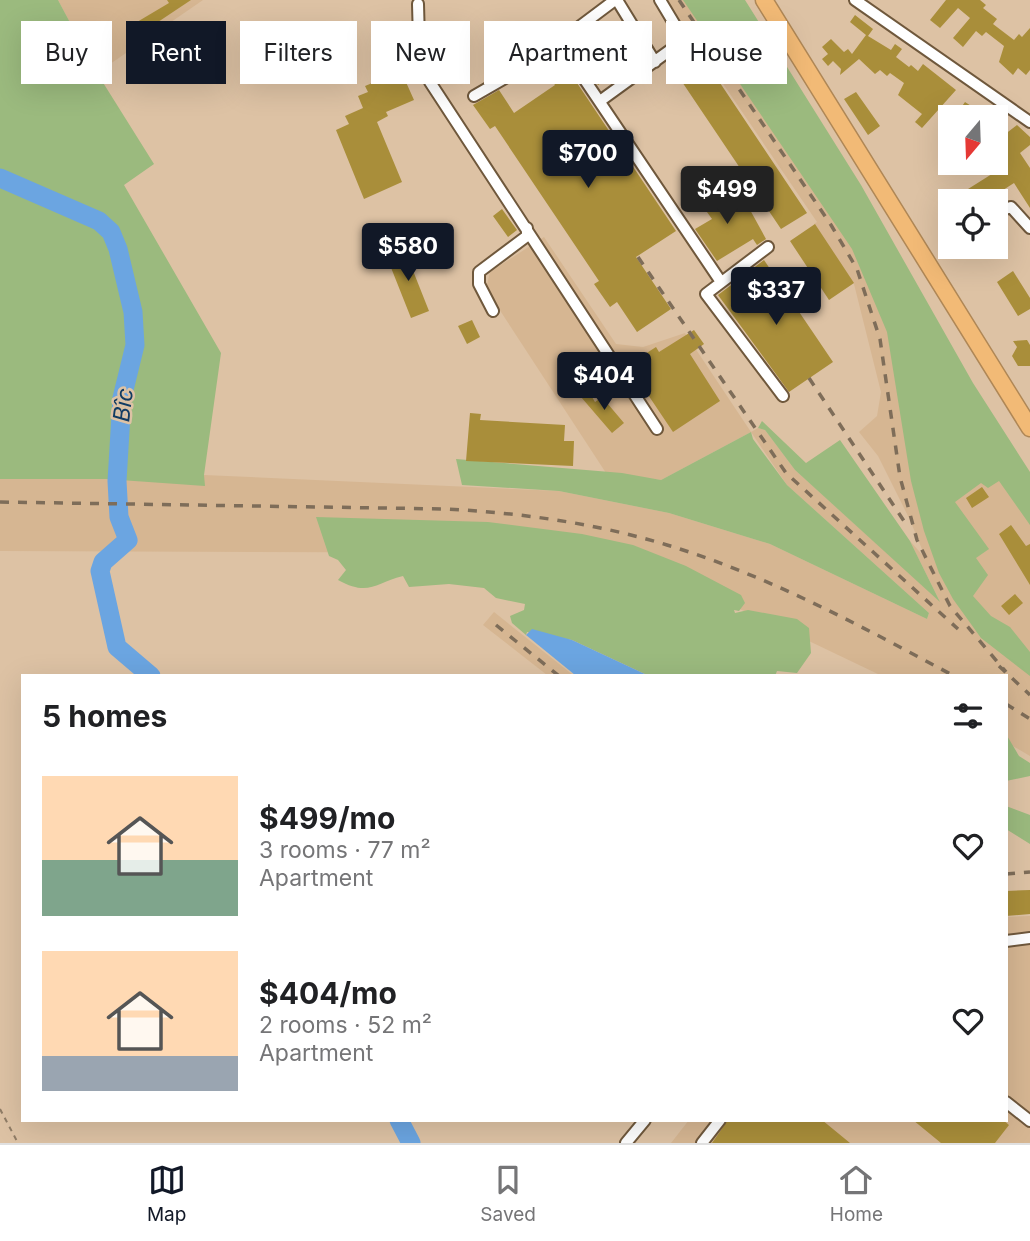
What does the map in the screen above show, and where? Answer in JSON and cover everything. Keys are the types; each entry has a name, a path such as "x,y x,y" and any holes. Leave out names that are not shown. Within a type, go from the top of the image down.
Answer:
{"highway":[{"path":"764,0 1030,428"}],"street":[{"path":"406,0 421,2 419,41 430,82 657,429"},
{"path":"588,21 616,0 655,62"},
{"path":"600,101 684,40 660,0"},
{"path":"855,0 1030,122"},
{"path":"474,96 493,84"},
{"path":"588,84 721,282"},
{"path":"1008,208 1011,207 1030,228"},
{"path":"493,312 479,284 480,272 520,243 527,236 527,228"},
{"path":"768,247 706,294 783,396"},
{"path":"1008,941 1029,939"},
{"path":"1008,1104 1030,1121"},
{"path":"626,1143 643,1122"},
{"path":"702,1143 718,1122"}],"path":[{"path":"0,1109 18,1143"}],"shaded area":[{"path":"58,0 203,0 173,21 126,21 126,53 112,63 112,21 69,21"},
{"path":"666,0 688,0 702,21 680,21"},
{"path":"723,84 745,84 1004,463 1030,490 1030,756 1008,743 1008,674 878,674 765,620 681,584 554,553 0,551 0,348 204,475 559,491 669,513 770,544 927,619 929,613 787,485 751,432 758,428 765,430 795,470 939,600 910,541 926,559 910,520 878,456 859,432 877,416 881,392 854,284 814,224 817,222"},
{"path":"544,237 616,344 643,347 685,333 751,432 661,480 606,473 486,289 490,272"},
{"path":"494,612 572,674 546,674 483,625"},
{"path":"1030,916 1030,1143 671,1143 687,1122 1008,1122 1008,917"}],"green space":[{"path":"0,0 58,0 69,21 21,21 21,84 104,84 154,164 124,185 221,353 204,475 205,486 106,479 0,479"},
{"path":"683,0 745,0 758,21 697,21"},
{"path":"787,67 861,185 973,383 1030,472 1030,525 999,481 988,488 981,483 955,502 989,549 976,558 988,575 973,596 991,616 1010,627 1030,652 1030,676 981,638 953,599 939,573 924,531 911,481 887,332 852,249 740,84 787,84"},
{"path":"762,421 806,463 840,440 910,541 940,602 795,470 765,430 758,428"},
{"path":"751,432 753,439 787,485 929,613 927,619 770,544 669,513 559,491 462,485 456,459 622,473 661,480"},
{"path":"316,517 488,522 582,534 633,545 686,566 741,595 745,603 739,611 734,610 735,613 748,610 797,619 809,628 811,653 797,673 777,671 776,674 645,674 572,640 527,632 526,635 512,623 510,616 524,610 525,604 496,598 484,588 449,584 409,587 403,576 372,587 357,588 338,580 346,570 338,560 329,556"},
{"path":"1008,737 1019,756 1030,763 1030,776 1008,781"},
{"path":"1008,807 1030,815 1030,844 1008,830"}],"water":[{"path":"532,629 572,640 645,674 574,674 526,635"}],"building":[{"path":"167,0 191,0 160,21 139,21 169,3"},
{"path":"946,0 980,0 986,5 983,8 997,19 993,24 1014,40 1019,34 1022,37 1030,28 1030,70 1026,75 1018,68 1013,75 999,62 1004,46 986,32 982,36 976,31 963,47 953,38 970,18 958,8 940,28 930,20"},
{"path":"855,15 873,29 868,36 891,50 895,44 902,49 896,57 909,67 911,65 918,71 923,64 956,90 943,105 938,105 938,110 922,128 915,122 922,114 898,95 904,83 890,73 887,76 880,70 875,74 859,59 840,75 841,69 833,61 828,66 822,59 828,54 822,47 831,39 844,52 848,49 852,54 866,35 850,22"},
{"path":"371,84 407,84 414,100 386,112 388,116 377,122 402,182 364,199 336,130 349,124 345,116 363,108 358,96 368,92 365,86"},
{"path":"578,84 676,231 636,257 671,309 637,332 617,302 610,307 594,284 599,281 495,126 490,129 473,105 499,90 514,113 555,85"},
{"path":"683,84 721,84 807,213 781,229"},
{"path":"856,92 880,126 868,135 844,99"},
{"path":"1017,125 1030,137 1030,145 1020,153 1030,168 1030,208 1014,183 1005,189 968,189 990,175 1008,175 1008,132"},
{"path":"702,184 721,213 744,199 766,239 757,245 753,239 717,261 695,229 712,219 692,191"},
{"path":"502,209 517,230 508,237 493,216"},
{"path":"815,224 854,283 829,300 790,241"},
{"path":"404,248 429,311 411,318 386,255"},
{"path":"764,260 833,362 789,392 718,295"},
{"path":"1013,271 1030,298 1030,309 1018,316 997,282"},
{"path":"472,320 480,337 467,344 458,326"},
{"path":"694,330 704,344 690,354 720,401 673,432 628,365 656,347 659,352"},
{"path":"1027,340 1030,345 1030,366 1018,366 1012,356 1017,347 1013,341"},
{"path":"589,392 595,402 602,397 624,423 612,433 581,397"},
{"path":"470,413 481,414 480,420 565,425 564,441 574,441 573,466 466,461"},
{"path":"982,487 989,497 972,508 966,498"},
{"path":"1011,525 1026,546 1030,544 1030,585 999,534"},
{"path":"1015,594 1023,603 1009,615 1001,606"},
{"path":"1030,890 1030,914 1008,916 1008,891"},
{"path":"727,1122 824,1122 850,1143 712,1143"},
{"path":"915,1122 1005,1122 1009,1125 995,1143 941,1143"}],"waterway":[{"name":"Bîc","path":"0,178 99,221 111,232 118,249 133,312 135,345 122,398 117,481 119,517 128,540 103,562 100,571 117,647 149,674"},
{"name":"Bîc","path":"400,1122 411,1143"}],"railway":[{"path":"679,0 831,225 857,269 880,339 900,477 917,540 950,606 1006,672"},
{"path":"638,257 786,473 958,629"},
{"path":"809,378 906,524"},
{"path":"0,502 446,509 530,516 585,525 640,537 741,571 850,621 950,674"},
{"path":"496,625 557,674"},
{"path":"999,666 1008,674"},
{"path":"1008,674 1030,695"},
{"path":"1008,705 1030,719"},
{"path":"1008,874 1030,872"}]}
